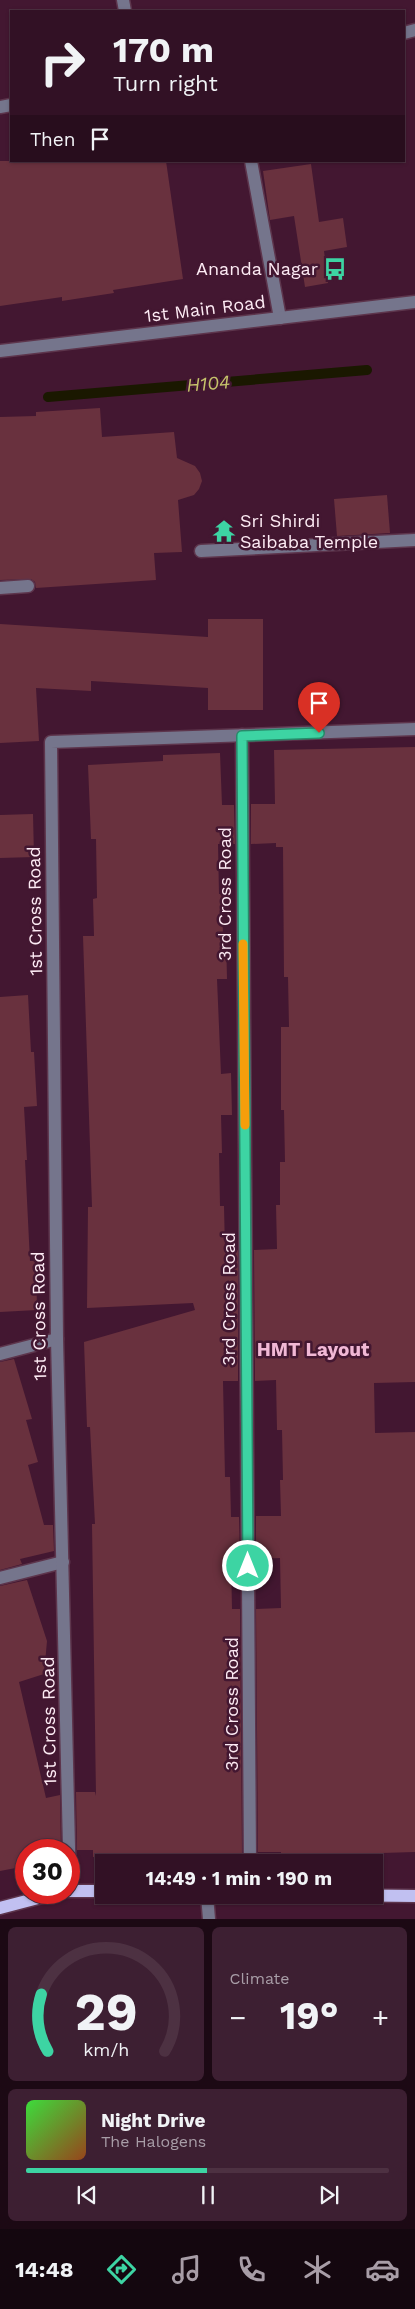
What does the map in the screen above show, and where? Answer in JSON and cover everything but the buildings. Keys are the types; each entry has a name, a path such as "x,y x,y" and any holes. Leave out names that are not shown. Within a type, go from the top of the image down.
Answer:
{"main road":[{"path":"80,1891 95,1891"},
{"path":"383,1896 415,1896"},
{"path":"0,1908 16,1904"}],"street":[{"path":"251,162 280,318"},
{"name":"1st Main Road","path":"0,351 415,302"},
{"path":"201,551 415,540"},
{"path":"0,588 28,586"},
{"path":"242,736 415,729"},
{"name":"1st Cross Road","path":"66,1839 63,1562 57,1339 50,742 242,736"},
{"name":"3rd Cross Road","path":"242,736 250,1854"},
{"path":"0,1354 57,1339"},
{"path":"0,1578 63,1562"},
{"path":"208,1904 209,1919"}],"waterway":[{"name":"H104","path":"48,397 367,370"}],"slow traffic":[{"path":"243,944 245,1125"}],"place":[{"name":"Ananda Nagar","path":"335,269"},
{"name":"Sri Shirdi Saibaba Temple","path":"224,531"}],"district":[{"name":"HMT Layout","path":"313,1349"}],"route":[{"path":"248,1566 242,736 319,733"}]}
